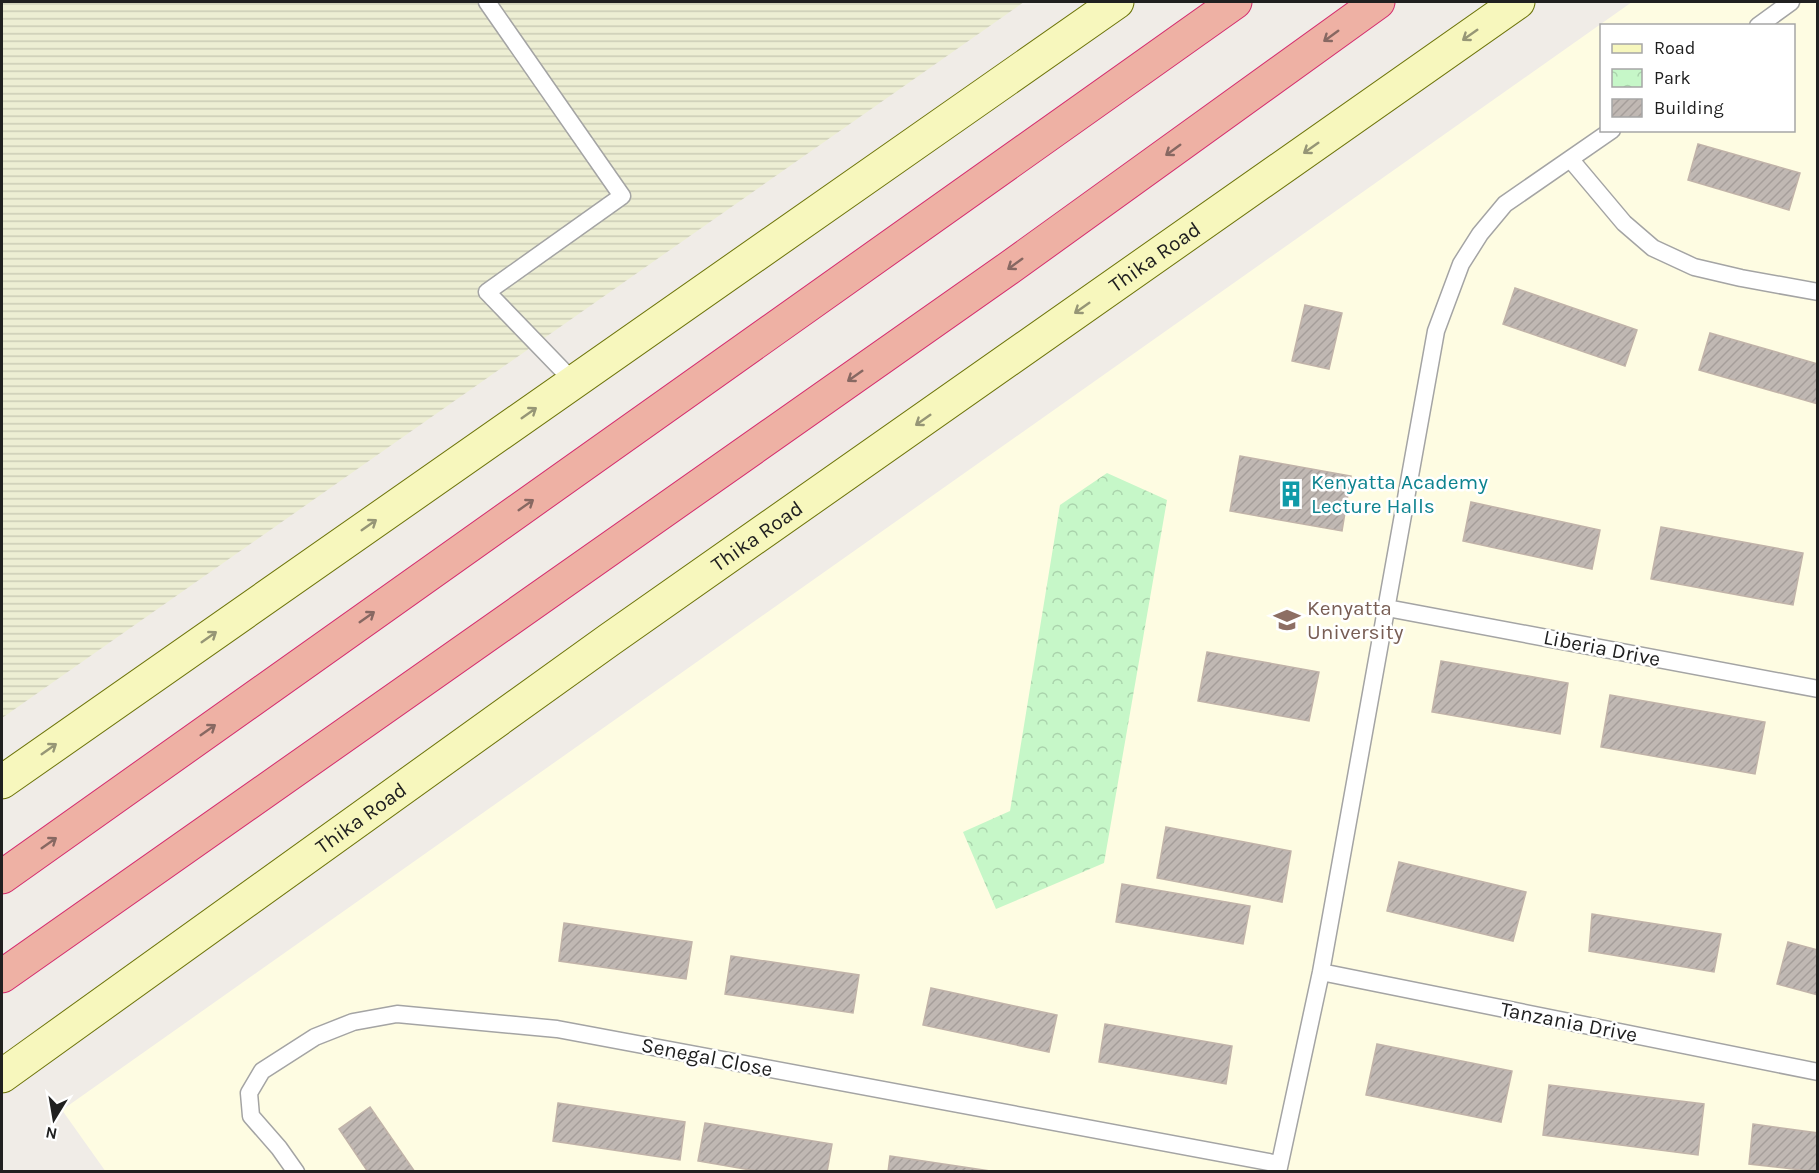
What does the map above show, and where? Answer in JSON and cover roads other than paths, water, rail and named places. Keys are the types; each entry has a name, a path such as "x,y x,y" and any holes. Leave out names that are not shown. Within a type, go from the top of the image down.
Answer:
{"highway":[{"path":"2,877 1235,2"},
{"path":"2,976 1009,268 1378,2"}],"main road":[{"path":"2,782 1117,2"},
{"name":"Thika Road","path":"2,1076 609,640 1518,2"}],"lane":[{"path":"487,2 622,196 487,292 574,382"},
{"path":"1761,24 1791,2"},
{"path":"1278,1168 1321,972 1436,331 1461,264 1480,234 1505,204 1609,132"},
{"path":"1571,160 1624,223 1653,248 1694,267 1818,292"},
{"name":"Liberia Drive","path":"1387,608 1818,689"},
{"name":"Tanzania Drive","path":"1321,972 1818,1072"},
{"name":"Senegal Close","path":"296,1172 251,1116 249,1093 261,1071 315,1037 353,1022 397,1014 557,1029 1278,1168"}],"place":[{"name":"Kenyatta Academy Lecture Halls","path":"1291,494"},
{"name":"Kenyatta University","path":"1287,620"}]}
